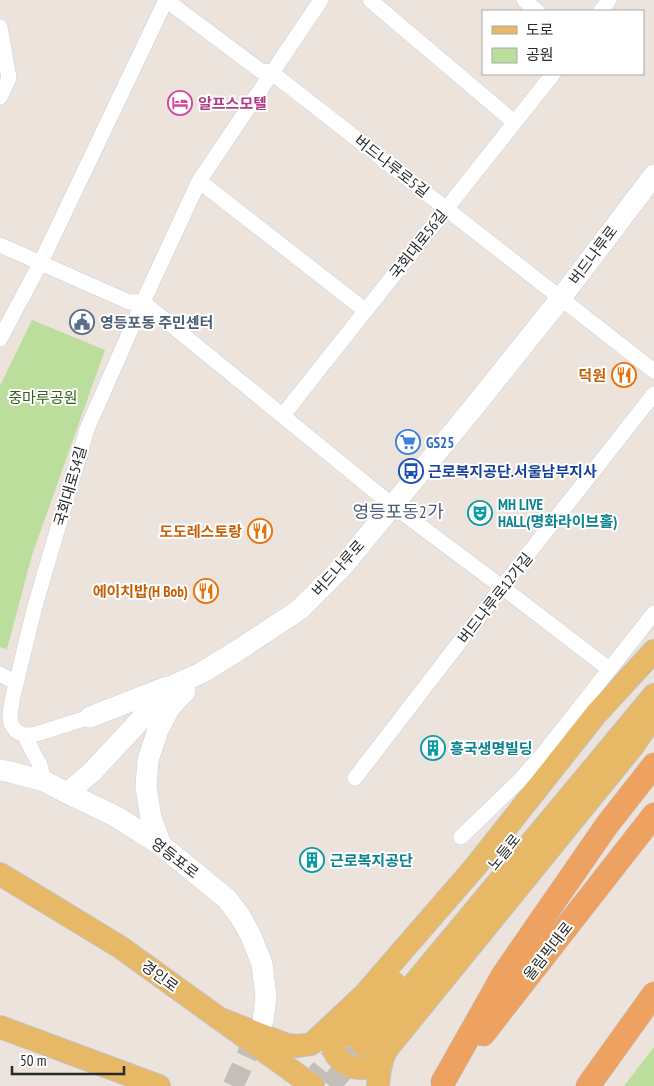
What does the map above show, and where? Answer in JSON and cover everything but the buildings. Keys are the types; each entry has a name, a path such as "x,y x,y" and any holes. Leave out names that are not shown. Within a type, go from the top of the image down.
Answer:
{"highway":[{"path":"442,1084 504,974 607,825 654,765"},
{"name":"올림픽대로","path":"442,1084 504,1008 654,815"},
{"path":"588,1086 654,994"},
{"path":"632,1024 654,1008"}],"main road":[{"name":"버드나루로","path":"67,793 91,773 172,686 201,673 240,650 299,610 342,567 561,298 654,174"},
{"path":"350,1034 364,995 475,867 596,714 654,651"},
{"name":"노들로","path":"350,1034 466,898 654,664"},
{"path":"161,846 151,818 146,787 148,760 158,730 170,707 201,673"},
{"path":"90,717 172,686"},
{"name":"노들로","path":"350,1034 654,695"},
{"path":"90,717 98,716 106,722 113,734 109,753"},
{"path":"350,1034 333,1037 332,1046 336,1055 346,1065 356,1068 369,1067 379,1061 633,746 654,716"},
{"name":"영등포로","path":"0,770 44,781 115,816 161,846 227,900 240,916 251,936 262,964 266,997 263,1021"},
{"name":"경인로","path":"0,874 120,947 314,1086"},
{"path":"218,1018 287,1045 311,1044 322,1036 350,1034"},
{"path":"0,1027 158,1086"},
{"path":"378,1086 382,1058 387,1049"}],"street":[{"name":"버드나루로5길","path":"166,0 261,71 271,72 654,370"},
{"path":"0,339 40,264 166,0"},
{"name":"국회대로54길","path":"24,735 16,731 11,724 10,714 13,696 35,606 87,429 142,302 198,181 321,0"},
{"path":"370,0 514,122"},
{"path":"524,0 536,10"},
{"path":"0,27 9,78 0,97"},
{"name":"국회대로56길","path":"283,415 552,75"},
{"path":"198,181 366,311"},
{"path":"0,245 129,302 142,302 392,505 609,669"},
{"name":"버드나루로12가길","path":"355,778 654,394"},
{"path":"461,836 519,781 543,754 654,613"},
{"path":"0,674 16,683"},
{"path":"44,781 40,765 24,735 33,735 90,717"}],"green space":[{"name":"중마루공원","path":"32,320 105,350 32,555 7,649 0,647 0,386"},
{"path":"654,1047 654,1086 624,1086"}],"tunnel":[{"path":"233,1086 260,1027"},
{"path":"308,1086 347,1039"},
{"path":"330,1086 363,1045"}],"place":[{"name":"알프스모텔","path":"180,103"},
{"name":"영등포동 주민센터","path":"82,322"},
{"name":"덕원","path":"624,375"},
{"name":"GS25","path":"408,442"},
{"name":"근로복지공단.서울남부지사","path":"411,471"},
{"name":"MH LIVE HALL(명화라이브홀)","path":"480,513"},
{"name":"도도레스토랑","path":"260,531"},
{"name":"에이치밥(H Bob)","path":"206,591"},
{"name":"흥국생명빌딩","path":"433,748"},
{"name":"근로복지공단","path":"312,860"}],"district":[{"name":"영등포동2가","path":"398,511"}]}
